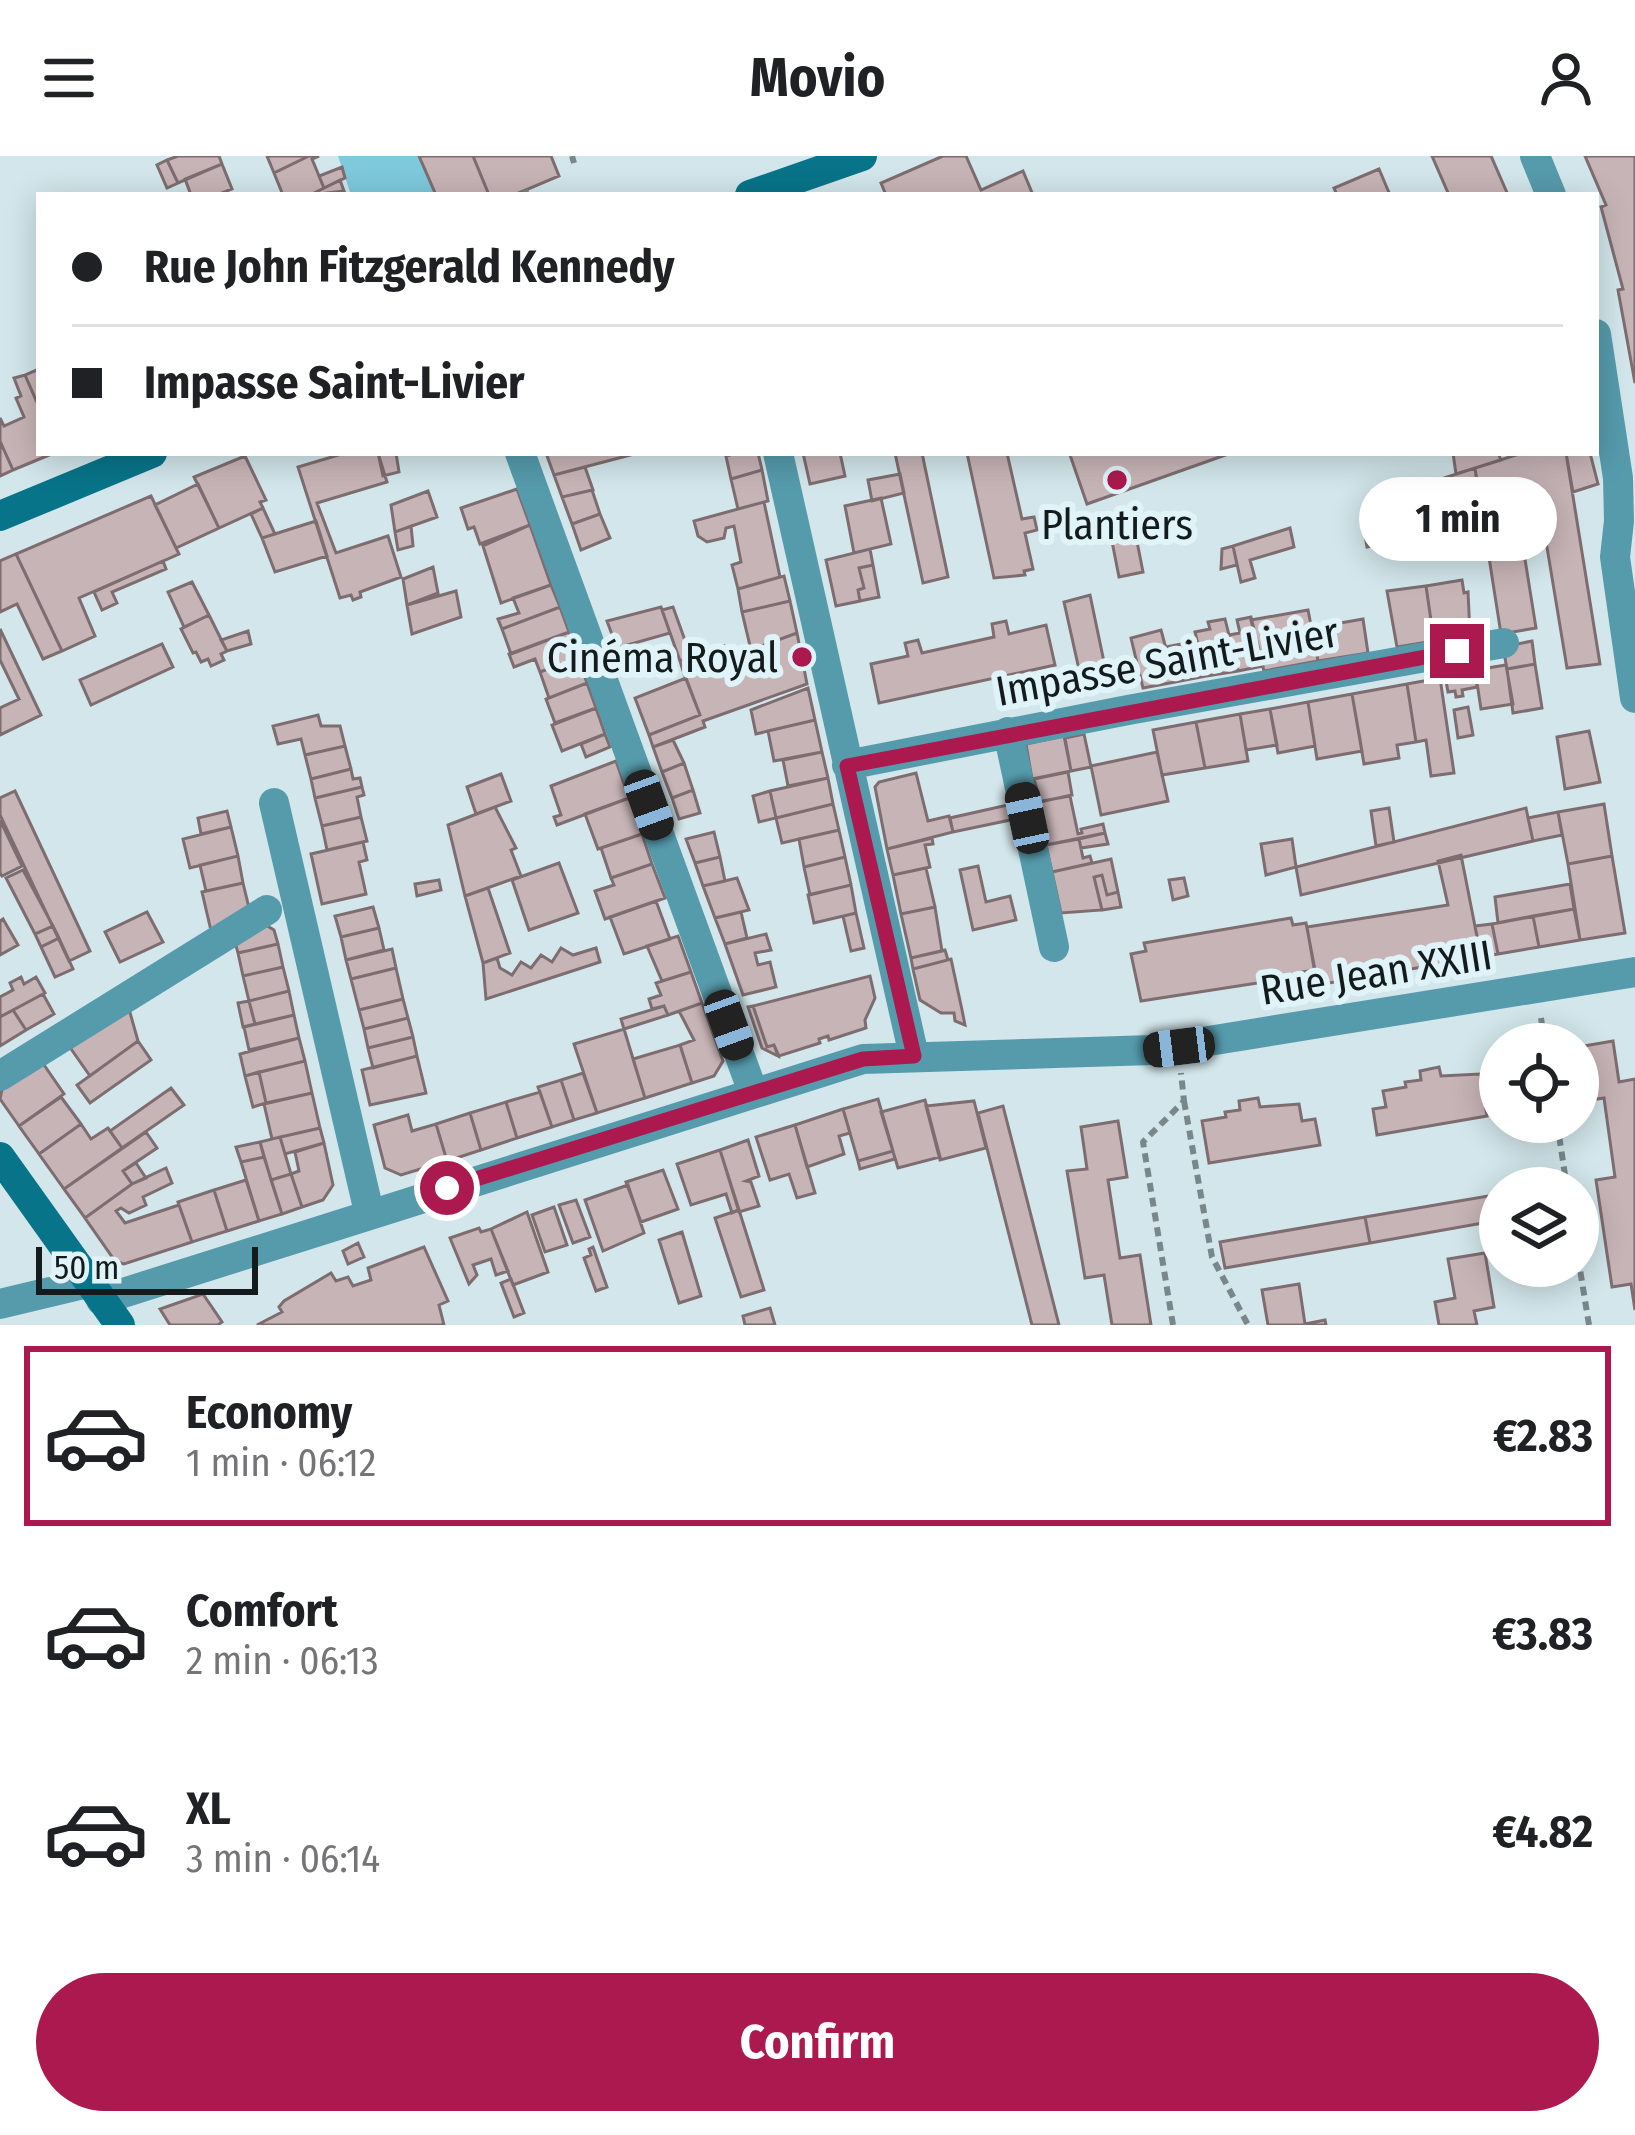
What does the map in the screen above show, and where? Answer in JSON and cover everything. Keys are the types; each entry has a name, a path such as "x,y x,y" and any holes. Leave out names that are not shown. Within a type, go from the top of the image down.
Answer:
{"street":[{"path":"754,192 785,169 862,156"},
{"path":"1535,156 1550,192"},
{"path":"1599,351 1624,492 1615,557 1635,698"},
{"path":"0,516 145,456"},
{"path":"521,456 753,1092"},
{"path":"779,456 914,1056"},
{"name":"Impasse Saint-Livier","path":"847,766 1009,732 1504,643"},
{"path":"1009,732 1054,947"},
{"path":"274,803 369,1212"},
{"path":"0,1076 267,910"},
{"name":"Rue Jean XXIII","path":"0,1304 94,1291 369,1212 863,1059 1179,1047 1635,972"},
{"path":"0,1157 120,1325"}],"path":[{"path":"1179,1047 1212,1257 1248,1325"},
{"path":"1173,1325 1143,1142 1184,1102"},
{"path":"1582,1287 1588,1325"}],"shaded area":[{"path":"338,156 419,156 435,192 350,192"}],"building":[{"path":"178,156 219,156 222,164 178,183 167,160"},
{"path":"267,156 309,156 274,173"},
{"path":"319,156 312,159 324,188 282,192 274,173"},
{"path":"419,156 473,156 488,192 435,192"},
{"path":"473,156 551,156 559,176 521,192 488,192"},
{"path":"943,156 966,156 981,190 1023,171 1032,192 885,192 881,183"},
{"path":"1432,156 1491,156 1507,192 1448,192"},
{"path":"1585,156 1635,156 1635,383 1618,290 1623,289 1601,207 1606,205"},
{"path":"167,160 178,183 167,188 157,165"},
{"path":"222,164 232,189 190,192 185,179"},
{"path":"342,167 345,178 324,188 319,176"},
{"path":"1379,169 1389,192 1336,192 1334,188"},
{"path":"340,180 344,191 336,192 316,192"},
{"path":"36,370 36,400 25,375"},
{"path":"25,375 36,400 36,456 47,456 13,470 0,441 0,418 4,426 24,417 14,378"},
{"path":"0,441 13,470 0,476"},
{"path":"245,456 266,500 260,502 263,508 219,528 194,477"},
{"path":"335,456 379,456 387,482 317,503 336,553 388,536 401,577 360,592 361,597 353,600 351,595 340,598 298,467"},
{"path":"379,456 396,456 399,472 383,476"},
{"path":"547,456 627,456 554,475"},
{"path":"726,456 759,456 762,470 731,479"},
{"path":"804,456 841,456 845,476 810,484"},
{"path":"896,456 923,456 948,577 923,583"},
{"path":"968,456 1008,456 1022,519 1034,517 1037,530 1025,533 1033,569 1024,571 1025,575 994,578"},
{"name":"Plantiers","path":"1070,456 1223,456 1087,504"},
{"path":"1453,456 1499,456 1501,460 1456,474"},
{"path":"1513,456 1566,456 1600,664 1567,668 1537,487 1494,493 1495,506 1516,503 1536,628 1501,634 1475,468"},
{"path":"1567,456 1591,456 1598,484 1573,492"},
{"path":"585,467 593,490 562,497 554,475"},
{"path":"1475,468 1479,498 1448,504 1441,479"},
{"path":"762,470 768,501 738,509 731,479"},
{"path":"900,474 904,493 872,501 868,480"},
{"path":"198,484 219,528 176,548 155,505"},
{"path":"517,489 530,525 480,544 474,527 468,529 461,508"},
{"path":"592,490 600,514 572,524 562,497"},
{"path":"428,491 437,517 395,532 391,505"},
{"path":"151,496 179,554 79,598 95,636 62,651 16,554"},
{"path":"881,498 891,544 854,553 845,506"},
{"path":"764,502 780,577 738,589 732,565 741,562 734,526 726,528 724,538 707,542 698,536 694,521"},
{"path":"263,508 275,534 262,538 251,514"},
{"path":"1131,511 1143,572 1119,577 1107,516"},
{"path":"600,514 610,538 581,550 572,524"},
{"path":"1383,515 1388,543 1367,547 1362,519"},
{"path":"316,521 327,556 275,572 262,538"},
{"path":"530,525 551,585 501,603 483,546"},
{"path":"411,526 413,546 398,550 395,532"},
{"path":"1290,528 1294,547 1250,560 1255,578 1241,582 1233,546"},
{"path":"1233,546 1237,565 1221,569 1222,549"},
{"path":"870,549 873,565 859,568 864,588 858,590 860,601 836,606 826,560"},
{"path":"16,554 62,651 43,659 17,604 0,612 0,561"},
{"path":"163,561 166,569 112,592 117,603 102,610 94,592"},
{"path":"873,565 879,597 860,601 858,590 864,588 859,568"},
{"path":"433,567 438,593 407,605 403,579"},
{"path":"784,576 790,601 742,612 738,589"},
{"path":"1462,580 1464,593 1468,592 1470,634 1434,641 1426,586"},
{"path":"192,582 209,615 184,627 168,592"},
{"path":"551,585 560,607 502,629 498,619 519,613 513,598"},
{"path":"1426,586 1434,641 1397,647 1387,591"},
{"path":"456,591 461,617 412,634 407,605"},
{"path":"1090,595 1109,686 1084,692 1064,602"},
{"path":"790,601 797,633 751,650 742,612"},
{"path":"560,607 569,632 511,654 502,629"},
{"path":"661,607 670,633 617,648 607,621"},
{"path":"673,607 691,657 680,661 662,610"},
{"path":"1308,610 1318,661 1264,671 1251,620"},
{"path":"209,615 227,651 221,654 224,660 211,666 208,659 201,662 193,653 181,629"},
{"path":"1251,617 1263,666 1238,671 1229,635 1240,633 1237,620"},
{"path":"1225,619 1238,671 1206,676 1195,632 1210,629 1208,622"},
{"path":"1363,619 1368,653 1318,661 1312,628"},
{"path":"1006,621 1009,634 1046,625 1055,665 879,703 871,664 908,656 905,643 918,640 922,653 994,637 992,624"},
{"path":"0,629 41,715 0,735 0,708 19,699 0,660"},
{"path":"1161,630 1175,682 1143,688 1131,638"},
{"path":"248,631 251,644 227,651 221,640"},
{"path":"569,632 578,658 540,672 535,659 514,667 509,654"},
{"path":"797,633 807,684 703,721 705,727 653,747 649,735 700,715 684,674"},
{"path":"1197,641 1206,676 1175,682 1166,647"},
{"path":"1532,641 1535,664 1507,669 1503,647"},
{"path":"162,644 173,667 91,705 80,680"},
{"path":"724,646 728,659 684,674 680,661"},
{"path":"578,658 587,683 549,698 540,672"},
{"path":"1474,664 1477,687 1462,690 1463,696 1448,692 1444,670"},
{"path":"1535,664 1542,708 1513,713 1507,669"},
{"path":"1506,665 1513,704 1481,709 1475,670"},
{"path":"686,678 700,715 649,735 635,698"},
{"path":"1440,678 1454,773 1431,776 1426,740 1416,742 1407,684"},
{"path":"587,683 596,708 555,723 546,699"},
{"path":"1407,684 1416,742 1397,745 1399,758 1364,764 1352,694"},
{"path":"808,688 815,720 756,734 751,710"},
{"path":"1352,694 1362,751 1317,759 1308,702"},
{"path":"1308,702 1315,746 1278,753 1270,709"},
{"path":"1468,707 1473,735 1458,738 1454,710"},
{"path":"596,708 605,734 562,751 552,725"},
{"path":"1270,709 1277,745 1246,750 1240,714"},
{"path":"1240,714 1248,761 1205,768 1196,722"},
{"path":"318,715 321,726 340,726 345,746 305,755 301,739 278,744 273,726"},
{"path":"815,720 822,752 774,761 768,731"},
{"path":"1196,722 1205,768 1162,775 1153,730"},
{"path":"1589,731 1600,782 1565,789 1557,737"},
{"path":"605,734 610,747 586,757 581,744"},
{"path":"1084,734 1091,767 1071,771 1065,738"},
{"path":"1064,736 1071,771 1032,779 1026,744"},
{"path":"673,740 684,763 662,772 653,747"},
{"path":"345,746 351,769 311,779 305,755"},
{"path":"822,752 828,778 788,786 783,760"},
{"path":"1157,752 1168,801 1101,815 1091,766"},
{"path":"616,761 629,798 557,825 554,817 561,815 551,786"},
{"path":"684,763 693,790 672,798 662,772"},
{"path":"351,769 362,787 315,798 311,779"},
{"path":"1068,772 1072,795 1040,802 1034,779"},
{"path":"916,773 928,821 949,816 953,832 887,849 875,787"},
{"path":"501,774 511,801 476,814 467,787"},
{"path":"828,778 833,804 776,818 770,791"},
{"path":"362,787 364,795 357,797 361,817 322,826 315,798"},
{"path":"693,790 700,813 679,819 672,798"},
{"path":"15,791 90,951 69,961 0,815 0,798"},
{"path":"770,791 776,818 759,822 753,796"},
{"path":"1070,796 1078,834 1103,824 1105,833 1046,845 1037,802"},
{"path":"629,798 642,834 598,849 585,814"},
{"path":"833,804 839,830 782,843 776,818"},
{"path":"1012,804 1015,819 953,832 950,818"},
{"path":"1604,804 1612,856 1568,864 1558,812"},
{"path":"495,807 516,848 511,850 521,876 465,896 448,825"},
{"path":"1389,808 1394,842 1376,846 1371,811"},
{"path":"1526,808 1533,841 1301,895 1296,867"},
{"path":"227,811 231,827 201,834 198,818"},
{"path":"1558,812 1562,835 1533,841 1528,818"},
{"path":"361,817 367,841 327,850 322,826"},
{"path":"0,820 22,866 2,876 0,873"},
{"path":"231,827 238,856 190,868 183,839"},
{"path":"839,830 845,857 804,867 799,839"},
{"path":"714,832 720,857 695,863 686,839"},
{"path":"1105,833 1108,844 1081,848 1079,839"},
{"path":"642,834 652,864 611,878 601,848"},
{"path":"932,838 933,844 925,845 930,867 893,875 887,849"},
{"path":"1079,839 1083,858 1090,856 1092,863 1052,872 1046,845"},
{"path":"1292,839 1296,867 1266,875 1261,844"},
{"path":"363,842 367,860 359,862 366,894 322,904 311,854"},
{"path":"1461,855 1481,957 1317,985 1307,927 1448,905 1438,861"},
{"path":"238,856 243,883 206,891 200,865"},
{"path":"1612,856 1625,933 1580,940 1568,864"},
{"path":"720,857 725,881 703,886 695,863"},
{"path":"845,857 851,885 810,895 804,867"},
{"path":"1111,859 1118,892 1107,895 1102,875 1094,877 1102,910 1061,913 1052,872"},
{"path":"559,863 578,913 529,930 512,880"},
{"path":"652,864 665,898 605,919 595,891 614,885 611,878"},
{"path":"978,866 986,902 1010,896 1016,920 973,930 960,870"},
{"path":"926,868 935,907 901,914 893,875"},
{"path":"23,870 53,926 35,934 6,878"},
{"path":"1102,875 1107,895 1118,892 1121,907 1102,910 1094,877"},
{"path":"737,878 749,910 715,918 703,886"},
{"path":"1184,878 1188,896 1173,900 1169,880"},
{"path":"439,880 441,890 417,896 415,884"},
{"path":"243,883 250,912 212,935 202,892"},
{"path":"1570,884 1574,909 1498,923 1495,897"},
{"path":"851,885 856,913 814,923 808,895"},
{"path":"488,888 510,953 483,963 465,896"},
{"path":"656,901 670,939 624,954 610,917"},
{"path":"373,907 379,928 341,937 335,916"},
{"path":"935,907 942,951 911,958 901,914"},
{"path":"1574,909 1580,940 1539,947 1533,916"},
{"path":"147,912 163,942 120,962 105,932"},
{"path":"741,912 747,938 725,944 715,918"},
{"path":"856,913 864,948 851,951 843,916"},
{"path":"1533,916 1539,947 1498,954 1492,924"},
{"path":"1291,918 1293,925 1306,923 1315,970 1302,972 1303,976 1141,1001 1131,954 1146,951 1144,943"},
{"path":"0,921 18,945 0,955"},
{"path":"264,924 274,930 278,944 238,953 235,942"},
{"path":"1492,924 1498,954 1481,957 1475,926"},
{"path":"53,926 59,938 41,947 35,934"},
{"path":"379,928 384,950 346,960 341,937"},
{"path":"766,934 771,950 755,953 758,965 770,962 776,987 743,995 725,944"},
{"path":"678,936 691,972 662,981 647,946"},
{"path":"59,938 73,969 55,977 41,947"},
{"path":"278,944 283,967 243,976 238,953"},
{"path":"561,948 573,955 596,948 600,962 486,999 483,963 497,958 500,968 512,975 521,962 531,968 541,955 552,962"},
{"path":"392,949 396,968 351,979 346,960"},
{"path":"945,950 948,960 913,969 911,958"},
{"path":"1481,957 1482,966 1424,976 1423,967"},
{"path":"951,959 965,1025 955,1021 954,1013 941,1013 920,1000 913,969"},
{"path":"283,967 289,991 249,1001 243,976"},
{"path":"396,968 403,999 359,1010 351,979"},
{"path":"691,972 702,1003 668,1015 664,1006 652,1009 649,999 661,995 656,983"},
{"path":"870,976 875,998 866,1028 829,1040 828,1036 779,1056 774,1045 767,1047 753,1006"},
{"path":"21,977 24,984 36,977 45,993 0,1017 0,997 13,990 10,983"},
{"path":"289,991 294,1015 255,1024 249,1001"},
{"path":"43,994 54,1014 26,1030 13,1010"},
{"path":"403,999 408,1018 364,1029 359,1010"},
{"path":"249,1001 255,1024 243,1027 238,1003"},
{"path":"702,1003 723,1061 714,1076 692,1083 680,1045 694,1040 679,1011"},
{"path":"664,1006 668,1015 624,1029 621,1019"},
{"path":"753,1006 767,1047 774,1045 778,1056 762,1048 748,1007"},
{"path":"129,1009 138,1041 90,1076 69,1046"},
{"path":"13,1010 26,1030 0,1046 0,1017"},
{"path":"294,1015 299,1038 249,1050 244,1027"},
{"path":"408,1018 413,1037 368,1048 364,1029"},
{"path":"624,1029 645,1098 597,1113 574,1044"},
{"path":"413,1037 417,1056 373,1068 368,1048"},
{"path":"299,1038 305,1061 245,1076 240,1054"},
{"path":"138,1041 151,1060 90,1103 77,1085"},
{"path":"1613,1041 1619,1082 1635,1079 1635,1310 1631,1284 1612,1287 1599,1200 1599,1180 1615,1177 1604,1098 1599,1099 1599,1043"},
{"path":"680,1045 692,1083 645,1098 633,1059"},
{"path":"417,1056 426,1093 370,1105 362,1070"},
{"path":"305,1061 312,1093 266,1103 259,1072"},
{"path":"42,1062 64,1094 19,1126 0,1099 3,1085"},
{"path":"1439,1067 1441,1076 1479,1074 1479,1117 1377,1135 1373,1109 1386,1107 1383,1091 1421,1080 1420,1071"},
{"path":"259,1072 266,1103 253,1107 245,1076"},
{"path":"583,1073 597,1113 574,1120 561,1080"},
{"path":"561,1080 574,1120 552,1127 538,1087"},
{"path":"171,1088 184,1105 122,1148 110,1131"},
{"path":"540,1092 552,1127 517,1138 506,1102"},
{"path":"312,1093 320,1128 272,1139 264,1104"},
{"path":"61,1097 81,1124 39,1154 19,1126"},
{"path":"1258,1098 1260,1107 1299,1104 1302,1121 1315,1119 1320,1145 1209,1163 1202,1121 1226,1117 1225,1112 1240,1110 1239,1101"},
{"path":"878,1099 893,1151 858,1161 843,1109"},
{"path":"925,1100 940,1157 898,1168 881,1112"},
{"path":"974,1101 986,1148 940,1160 926,1106"},
{"path":"506,1102 517,1138 481,1150 470,1113"},
{"path":"1003,1106 1059,1325 1032,1325 978,1113"},
{"path":"843,1109 850,1133 839,1136 844,1154 807,1167 795,1125"},
{"path":"470,1113 481,1150 447,1161 436,1124"},
{"path":"408,1115 412,1131 436,1124 447,1161 401,1175 385,1168 374,1125"},
{"path":"1118,1121 1127,1177 1108,1180 1120,1258 1140,1255 1151,1325 1112,1325 1104,1275 1085,1278 1067,1171 1087,1169 1081,1127"},
{"path":"81,1124 91,1139 108,1128 122,1148 64,1189 39,1154"},
{"path":"795,1125 815,1193 797,1198 789,1174 770,1180 756,1137"},
{"path":"320,1128 324,1143 285,1154 280,1137"},
{"path":"146,1132 157,1148 123,1171 132,1184 85,1218 64,1189"},
{"path":"280,1137 291,1174 271,1180 260,1142"},
{"path":"748,1140 759,1176 746,1181 751,1182 759,1206 739,1212 720,1150"},
{"path":"260,1142 264,1157 241,1162 236,1147"},
{"path":"324,1143 333,1185 323,1200 302,1207 291,1174 299,1171 295,1152"},
{"path":"720,1150 739,1210 732,1213 726,1194 691,1205 677,1164"},
{"path":"893,1151 895,1159 860,1169 858,1161"},
{"path":"264,1157 282,1214 259,1221 241,1162"},
{"path":"136,1163 146,1178 132,1184 123,1171"},
{"path":"166,1168 172,1183 143,1197 146,1205 129,1213 121,1208 116,1211 125,1223 179,1205 192,1242 124,1264 115,1261 85,1218 132,1184"},
{"path":"663,1170 678,1209 641,1222 626,1182"},
{"path":"291,1174 302,1207 282,1214 271,1180"},
{"path":"246,1180 259,1221 227,1231 214,1190"},
{"path":"628,1185 644,1233 603,1251 585,1200"},
{"path":"214,1190 227,1231 192,1242 178,1202"},
{"path":"1479,1198 1479,1224 1370,1243 1365,1217"},
{"path":"576,1200 590,1237 573,1243 559,1205"},
{"path":"554,1207 567,1245 545,1252 532,1215"},
{"path":"739,1210 764,1290 741,1297 715,1218"},
{"path":"527,1212 548,1272 513,1285 491,1229"},
{"path":"1365,1217 1370,1243 1225,1268 1220,1242"},
{"path":"479,1228 481,1232 491,1229 508,1271 496,1275 491,1259 473,1265 477,1275 469,1284 450,1238"},
{"path":"682,1232 701,1296 679,1303 659,1240"},
{"path":"358,1243 364,1257 348,1264 343,1251"},
{"path":"424,1247 448,1301 439,1305 444,1325 257,1325 282,1312 279,1307 284,1301 331,1273 336,1281 348,1277 353,1286 371,1280 368,1268"},
{"path":"593,1247 607,1287 596,1291 584,1258"},
{"path":"1479,1254 1479,1287 1491,1287 1494,1307 1474,1311 1477,1325 1439,1325 1435,1302 1455,1298 1448,1259"},
{"path":"511,1279 524,1313 514,1317 501,1283"},
{"path":"1299,1284 1305,1324 1325,1320 1326,1325 1268,1325 1262,1290"},
{"path":"203,1294 222,1322 218,1325 170,1325 160,1309"},
{"path":"770,1308 775,1325 745,1325 743,1316"}],"place":[{"name":"Plantiers","path":"1117,480"},
{"name":"Cinéma Royal","path":"802,657"}],"route":[{"path":"447,1188 863,1059 914,1056 847,766 1457,651"}]}
